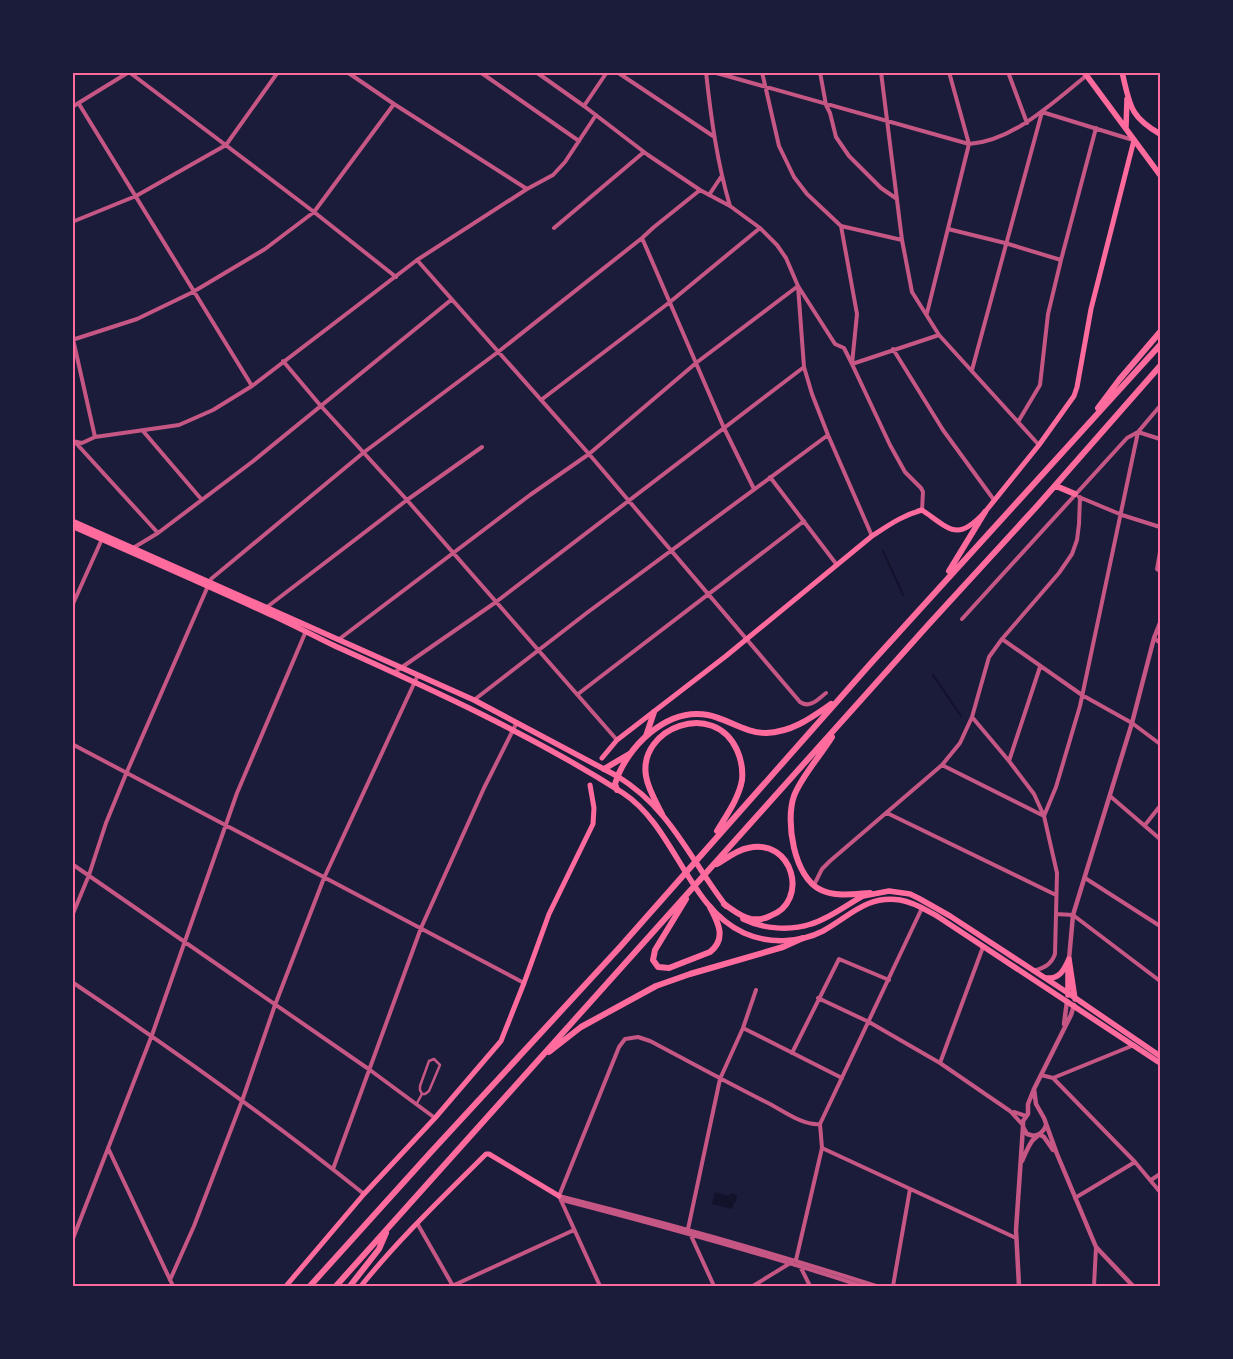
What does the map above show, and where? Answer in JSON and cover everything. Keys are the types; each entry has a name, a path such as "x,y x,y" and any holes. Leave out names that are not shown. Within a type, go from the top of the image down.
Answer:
{"highway":[{"path":"1078,436 1119,380 1160,332"},
{"path":"310,1286 679,882 838,699 1160,345"},
{"path":"336,1286 842,720 1056,486 1160,366"},
{"path":"1056,486 1077,496"},
{"path":"938,588 985,512"},
{"path":"617,790 615,784 617,776 632,753 646,737 664,722 687,715 710,716 758,732 783,730 808,720 838,699"},
{"path":"646,737 654,712"},
{"path":"842,720 800,785 792,805 791,825 795,850 801,869 814,886 834,894 870,893"},
{"path":"662,814 650,790 646,776 647,761 654,744 668,730 685,724 701,723 721,730 735,747 741,761 742,775 738,793 712,842"},
{"path":"604,769 632,753"},
{"path":"710,869 740,850 758,846 777,852 788,865 792,875 792,889 786,904 778,912 766,918 753,920 742,916 724,904"},
{"path":"693,887 655,950 653,955 655,964 663,968 669,968 710,952 714,948 719,942 720,928 710,907"},
{"path":"536,1062 581,1027 656,986 783,947 803,938"},
{"path":"350,1286 379,1249 388,1227"}],"main road":[{"path":"1122,72 1128,98 1135,116 1160,134"},
{"path":"1084,74 1126,127 1160,175"},
{"path":"1126,127 1128,98"},
{"path":"602,758 617,740 748,639 872,536 896,520 922,510 946,527 956,531 966,529 985,512 1071,403 1077,387 1091,309 1134,140"},
{"path":"72,521 131,550 394,669 415,682 513,730 617,790 639,807 669,845 717,915 752,936 775,940 803,938 819,933 871,902 906,901 922,908 1160,1063"},
{"path":"72,526 131,550"},
{"path":"394,669 401,668 474,700 617,776 645,796 662,814 724,904 739,917 769,927 787,928 812,924 870,893 900,892 920,899 950,916 1159,1052"},
{"path":"286,1286 364,1194 435,1118 501,1041 549,914 593,824 594,808 590,785"},
{"path":"1044,978 1057,977 1064,970 1069,959"},
{"path":"1067,1001 1069,959"},
{"path":"1069,959 1075,998 1074,1006"},
{"path":"361,1286 416,1223 487,1154 559,1196"}],"street":[{"path":"72,222 136,196 226,145 278,72"},
{"path":"347,72 354,74 394,104 527,189"},
{"path":"480,72 579,141"},
{"path":"536,72 644,152 700,190 730,206 760,228 777,245 786,258 798,286 835,344 844,348 890,445 905,472 923,492 922,510"},
{"path":"584,106 607,72"},
{"path":"617,72 713,136"},
{"path":"706,72 713,136 721,177 730,206"},
{"path":"713,72 764,88 968,144 984,142 1027,123 1084,74"},
{"path":"762,72 764,88 779,146 794,177 808,194 841,226 902,240"},
{"path":"820,72 826,105 836,137 849,156 881,188 897,199"},
{"path":"881,72 902,240 912,292 939,334 1039,445"},
{"path":"927,314 968,144 949,72"},
{"path":"1008,72 1027,123"},
{"path":"72,107 129,73 314,212 396,277"},
{"path":"79,104 252,386"},
{"path":"95,437 73,340 137,319 193,292 265,249 314,212 394,104"},
{"path":"1042,112 1134,140"},
{"path":"972,370 1042,112"},
{"path":"73,441 82,442 95,437 179,425 213,410 252,386 417,260 527,189 553,175 565,162 596,115"},
{"path":"1018,422 1040,385 1048,314 1096,128"},
{"path":"554,228 644,152"},
{"path":"709,195 721,177"},
{"path":"72,916 126,774 209,584 235,557 363,453 498,352 700,190"},
{"path":"841,226 857,314 852,364"},
{"path":"542,400 670,302 760,228"},
{"path":"948,229 1006,243 1061,260"},
{"path":"642,238 724,428 754,489"},
{"path":"417,260 589,454 802,703 810,705 826,693"},
{"path":"334,642 530,495 589,454 696,363 798,286"},
{"path":"798,286 804,367 828,435 872,536"},
{"path":"131,550 158,533 252,462 451,300"},
{"path":"852,364 939,334"},
{"path":"893,349 943,430 994,500"},
{"path":"283,361 617,740"},
{"path":"401,668 496,602 804,367"},
{"path":"962,619 1077,496 1128,438 1138,432 1160,406"},
{"path":"143,431 202,500"},
{"path":"1138,432 1160,439"},
{"path":"1044,816 1056,786 1082,695 1122,515 1138,432"},
{"path":"474,700 671,550 828,435"},
{"path":"73,441 158,533"},
{"path":"266,610 407,500 482,447"},
{"path":"770,478 837,565"},
{"path":"1077,496 1122,515 1160,527"},
{"path":"814,886 822,869 830,861 942,765 960,743 972,717 986,664 992,650 1059,574 1072,554 1077,540 1079,524 1077,496"},
{"path":"578,694 804,521"},
{"path":"72,606 102,539"},
{"path":"1160,552 1157,569 1160,571"},
{"path":"1069,959 1073,915 1132,723 1154,638 1160,623"},
{"path":"72,1241 152,1035 237,793 308,629"},
{"path":"1154,638 1160,643"},
{"path":"1002,639 1082,695 1132,723 1160,744"},
{"path":"1009,760 1040,667"},
{"path":"170,1280 194,1226 242,1101 275,1005 324,878 418,675"},
{"path":"972,717 1009,760 1034,794 1044,816 1057,873 1055,954 1054,958 1045,968 1033,971"},
{"path":"333,1170 421,928 484,788 517,722"},
{"path":"72,744 524,983"},
{"path":"942,765 1044,816"},
{"path":"1110,796 1160,839"},
{"path":"1145,825 1160,806"},
{"path":"887,813 1056,895"},
{"path":"72,864 370,1070 435,1118"},
{"path":"1085,878 1160,926"},
{"path":"796,1260 822,1148 820,1124 922,908"},
{"path":"1056,914 1073,915 1160,981"},
{"path":"940,1063 983,947"},
{"path":"792,1053 839,958 889,980"},
{"path":"72,982 152,1035 364,1194"},
{"path":"714,1286 688,1229 720,1079 743,1028 756,990"},
{"path":"818,998 869,1022 940,1063 1010,1111 1027,1134 1044,1137 1057,1154"},
{"path":"1063,1028 1067,1001"},
{"path":"1019,1286 1016,1238 1022,1126 1034,1090 1074,1006"},
{"path":"743,1028 842,1078"},
{"path":"600,1286 559,1196 620,1046 625,1039 638,1037 650,1041 796,1118 813,1124 820,1124"},
{"path":"1053,1078 1134,1045"},
{"path":"417,1103 422,1094 430,1091 440,1065 434,1059 429,1061 420,1086 422,1094"},
{"path":"1041,1075 1053,1078 1135,1162 1160,1192"},
{"path":"1034,1090 1034,1098 1096,1247 1133,1286"},
{"path":"1010,1111 1027,1115 1036,1113 1042,1116"},
{"path":"1021,1162 1030,1144 1044,1130 1046,1125"},
{"path":"107,1148 173,1286"},
{"path":"822,1148 1016,1238"},
{"path":"1075,1198 1135,1162"},
{"path":"1151,1180 1160,1174"},
{"path":"893,1286 910,1189"},
{"path":"559,1196 688,1229 796,1260 876,1286"},
{"path":"559,1196 566,1201 691,1234 862,1286"},
{"path":"416,1223 452,1286 574,1230"},
{"path":"1094,1286 1096,1247"},
{"path":"753,1286 796,1260"},
{"path":"796,1260 801,1266 810,1286"}],"shaded area":[{"path":"715,1192 729,1196 731,1193 737,1195 736,1203 734,1202 732,1209 712,1204"}],"waterway":[{"path":"883,551 903,595"},
{"path":"933,675 961,716"}]}
